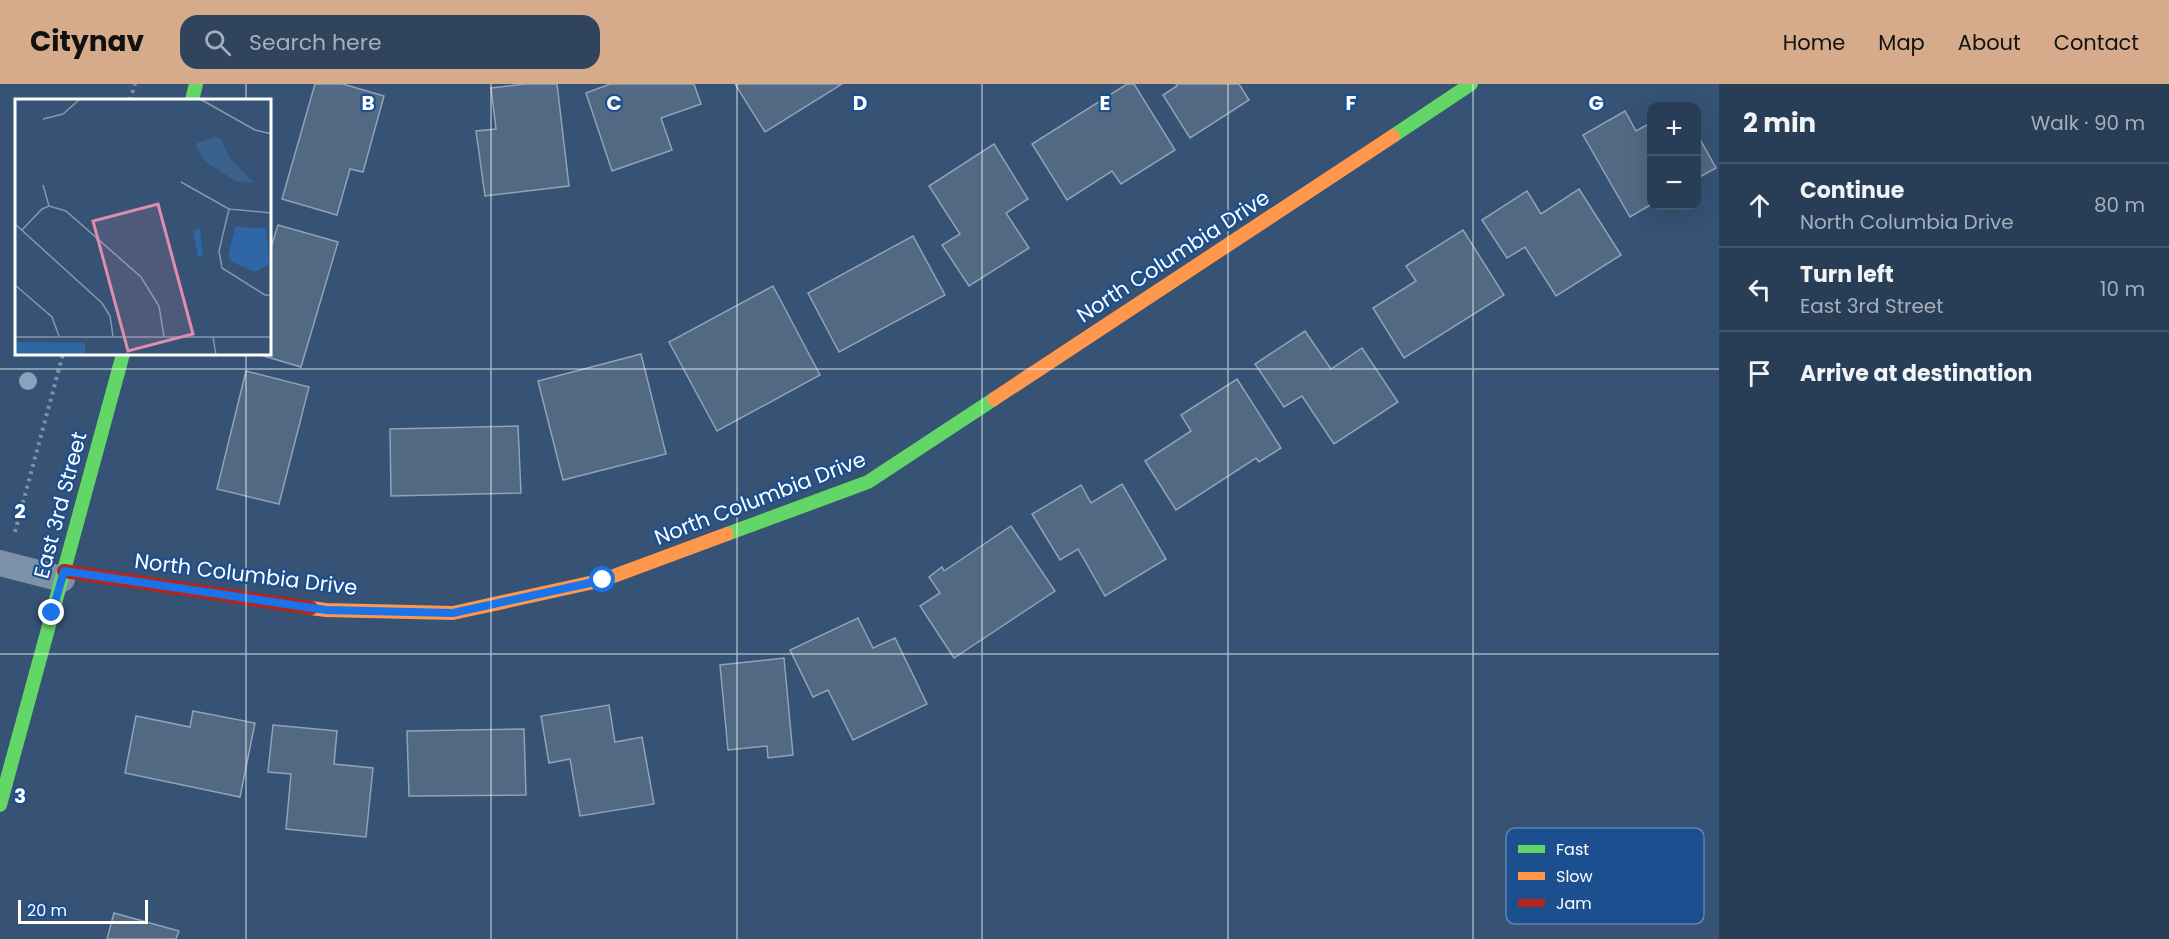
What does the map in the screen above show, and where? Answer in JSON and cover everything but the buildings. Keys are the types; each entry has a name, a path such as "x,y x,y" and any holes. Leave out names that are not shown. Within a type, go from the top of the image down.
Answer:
{"street":[{"path":"192,99 196,84"},
{"name":"North Columbia Drive","path":"63,575 326,610 453,613 603,580 868,482 1471,84"},
{"name":"East 3rd Street","path":"0,805 122,356"}],"lane":[{"path":"0,563 63,575"}],"path":[{"path":"130,99 135,84"},
{"path":"15,532 62,356"}],"traffic: fast":[{"path":"192,99 196,84"},
{"path":"1393,136 1471,84"},
{"path":"0,805 122,356"},
{"path":"727,534 868,482 994,399"}],"traffic: slow":[{"path":"994,399 1393,136"},
{"path":"311,608 453,613 603,580 727,534"}],"traffic: jam":[{"path":"64,571 311,608"}],"route":[{"path":"52,613 64,571 326,610 453,613 603,580"}]}
